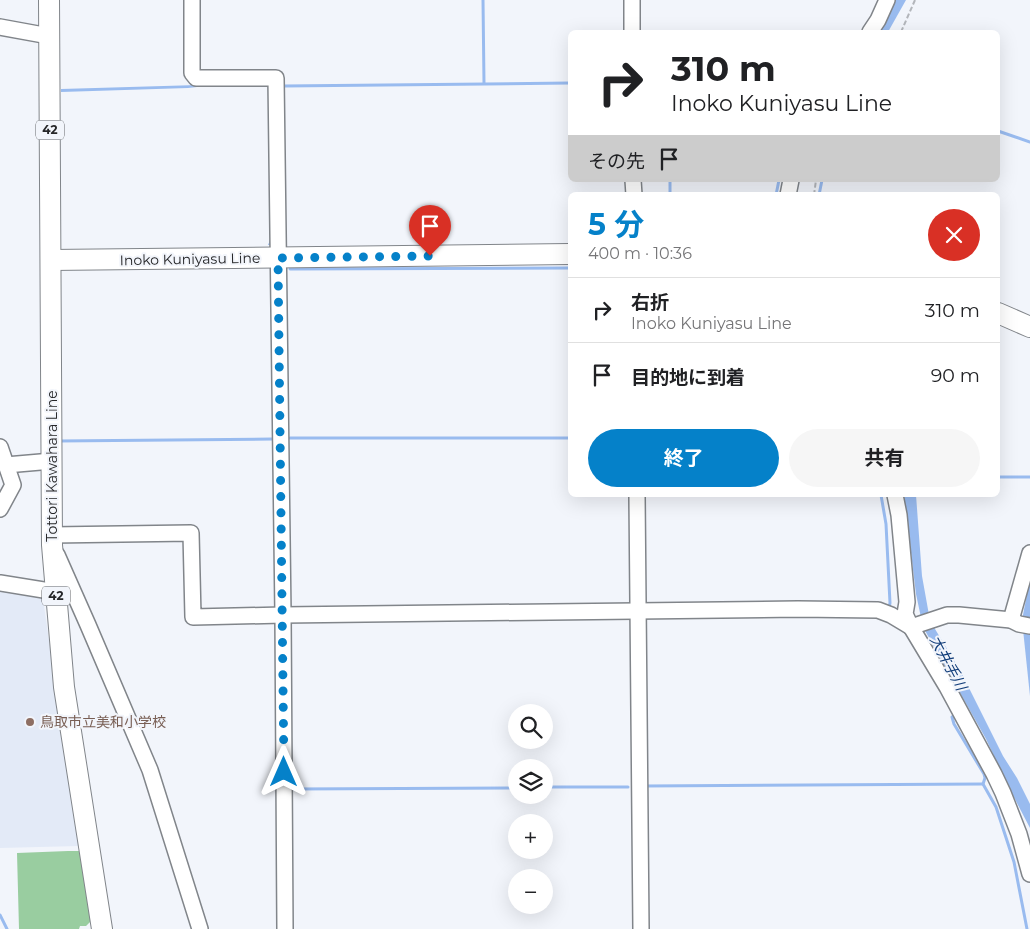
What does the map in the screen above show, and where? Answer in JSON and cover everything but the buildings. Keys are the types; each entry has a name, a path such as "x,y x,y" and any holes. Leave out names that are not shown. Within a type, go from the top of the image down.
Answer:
{"main road":[{"name":"Tottori Kawahara Line","path":"49,0 52,540 64,686 102,929"},
{"name":"Inoko Kuniyasu Line","path":"51,260 568,254"},
{"path":"1000,314 1030,327"}],"street":[{"path":"192,0 192,73 196,78 276,78 285,929"},
{"path":"632,0 632,30"},
{"path":"871,30 887,0"},
{"path":"0,27 49,36"},
{"path":"0,447 13,485 0,509"},
{"path":"6,465 52,461"},
{"path":"637,497 641,929"},
{"path":"895,497 899,515 907,602 905,614 994,774 1019,834 1030,874"},
{"path":"200,929 150,770 52,540 191,533 194,617 798,609 878,610 891,615 911,627 947,615 1011,620 1030,626"},
{"path":"1011,620 1030,553"},
{"path":"0,583 56,592"}],"path":[{"path":"902,30 915,0"}],"shaded area":[{"name":"鳥取市立美和小学校","path":"0,589 38,595 43,599 79,846 0,848"}],"green space":[{"path":"80,851 91,921 86,926 80,926 79,929 19,929 17,853"}],"water":[{"path":"895,0 906,0 889,30 877,30"},
{"path":"269,84 274,245 268,245 271,238 269,87 197,87 61,92 61,89"},
{"name":"大井手川","path":"904,497 916,497 922,576 929,615 1030,804 1030,828 986,739 923,627 916,594"},
{"path":"1030,579 1030,696 1022,620"}],"waterway":[{"path":"483,0 484,83"},
{"path":"284,86 568,83"},
{"path":"1000,132 1030,142"},
{"path":"670,182 670,192"},
{"path":"777,192 779,182"},
{"path":"820,192 822,182"},
{"path":"290,269 568,268"},
{"path":"290,438 568,438"},
{"path":"58,441 272,439"},
{"path":"1000,477 1030,477"},
{"path":"881,497 886,524 889,608"},
{"path":"955,715 952,717 954,724 984,774 983,784 996,807 1014,862 1027,929"},
{"path":"645,786 983,784"},
{"path":"553,787 628,787"},
{"path":"293,789 508,788"},
{"path":"0,915 7,929"}],"place":[{"name":"鳥取市立美和小学校","path":"30,722"}],"route":[{"path":"284,772 278,258 430,256"}]}
